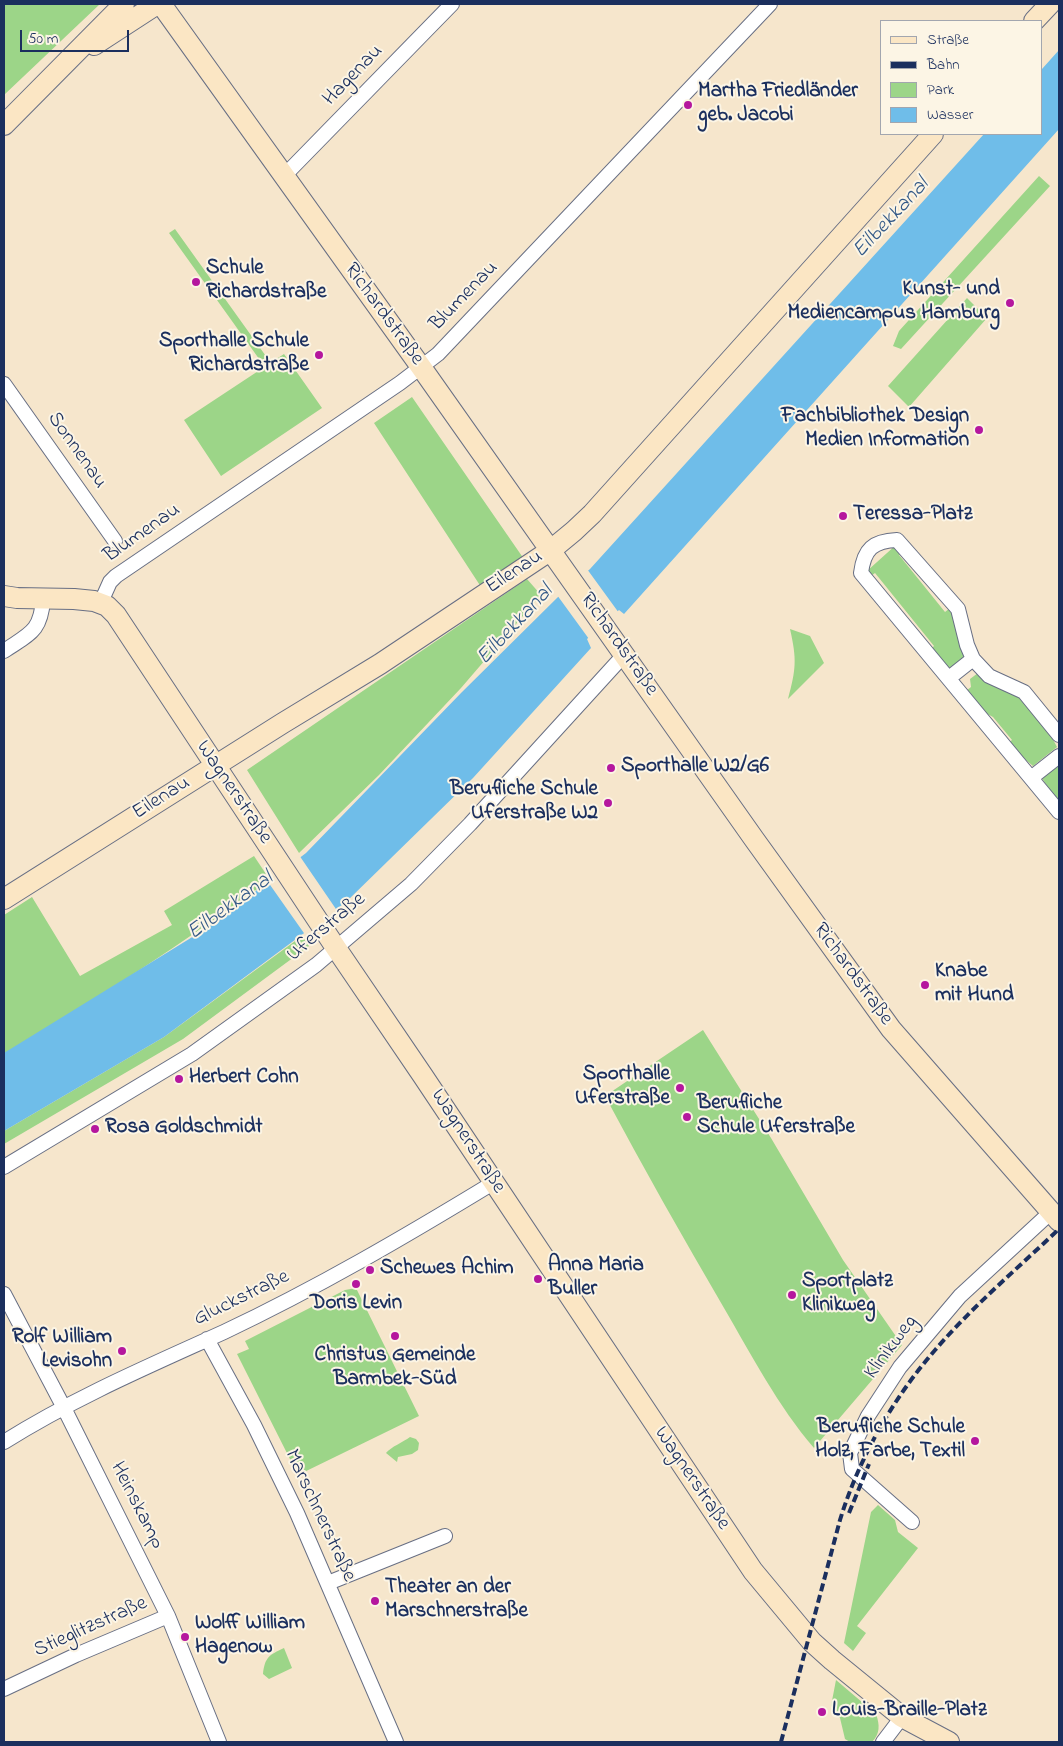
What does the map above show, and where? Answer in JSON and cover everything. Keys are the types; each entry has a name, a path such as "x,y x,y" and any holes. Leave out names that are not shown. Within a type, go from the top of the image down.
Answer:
{"street":[{"path":"4,125 124,4"},
{"path":"64,63 159,4"},
{"name":"Richardstraße","path":"159,4 421,367 891,1029 1055,1217"},
{"name":"Hagenau","path":"284,177 452,4"},
{"name":"Blumenau","path":"101,602 110,582 121,572 400,383 438,354 770,4"},
{"path":"1035,20 1050,4"},
{"name":"Eilenau","path":"4,900 216,765 380,664 550,550 574,531 592,514 931,135"},
{"name":"Sonnenau","path":"4,384 115,541"},
{"path":"1059,735 1024,692 989,676 973,659 967,645 958,609 897,540 882,540 870,548 863,559 861,573 1059,812"},
{"path":"4,596 80,599 101,602"},
{"path":"4,651 35,629 40,620 43,599"},
{"name":"Wagnerstraße","path":"101,602 116,615 336,948 753,1571 812,1642 832,1660 902,1717 949,1742"},
{"name":"Uferstraße","path":"4,1167 192,1054 280,992 336,948 411,884 464,830 624,655"},
{"path":"948,678 973,659"},
{"path":"1031,778 1059,756"},
{"name":"Gluckstraße","path":"4,1442 63,1406 330,1279 493,1183"},
{"name":"Klinikweg","path":"912,1522 852,1469 850,1453 868,1416 900,1368 947,1310 960,1296 1055,1217"},
{"name":"Heinskamp","path":"4,1294 63,1406 168,1616 219,1742"},
{"name":"Marschnerstraße","path":"207,1339 254,1425 297,1513 396,1742"},
{"path":"328,1583 444,1536"},
{"name":"Stieglitzstraße","path":"4,1689 76,1655 168,1616"},
{"path":"883,1742 902,1717"},
{"name":"Wagnerstraße","path":"924,1730 939,1742"}],"green space":[{"path":"4,4 100,4 4,95"},
{"path":"1039,176 1050,186 901,349 893,346 899,331"},
{"path":"175,229 268,359 262,363 169,233"},
{"path":"967,298 987,318 909,407 888,386"},
{"path":"284,354 322,408 221,476 184,420"},
{"path":"412,397 526,562 483,590 374,423"},
{"path":"897,544 902,550 899,555 945,612 950,608 954,613 965,659 949,672 930,650 934,646 875,573 871,576 867,571"},
{"path":"527,579 541,595 461,688 379,775 299,853 247,770"},
{"path":"790,629 810,636 824,663 788,699 795,664"},
{"path":"978,673 989,684 1017,694 1043,721 1057,747 1033,766 1007,744 1012,740 993,717 980,710 966,691 971,687 970,679"},
{"path":"1059,763 1059,803 1041,777"},
{"path":"254,856 270,880 139,970 72,1014 4,1055 4,915 32,897 80,976 172,925 164,911"},
{"path":"302,936 309,946 183,1039 4,1144 4,1131 164,1037"},
{"name":"Sportplatz Klinikweg","path":"703,1030 771,1138 843,1260 902,1345 814,1448 777,1398 755,1362 663,1202 605,1096"},
{"path":"356,1288 419,1416 298,1475 237,1354 249,1349 245,1341 345,1290"},
{"path":"410,1437 416,1439 419,1443 418,1450 412,1454 398,1457 397,1462 386,1453 394,1447"},
{"path":"878,1505 895,1520 898,1532 918,1548 857,1626 866,1633 853,1651 844,1643 871,1512"},
{"path":"284,1648 292,1668 269,1679 263,1674 265,1664 271,1655"},
{"path":"836,1680 876,1714 879,1729 877,1736 872,1742 850,1742 845,1739 840,1718 831,1706"}],"water":[{"path":"1059,50 1059,129 624,614 619,610 587,639 591,648 473,778 346,902 164,1037 4,1131 4,1053 207,928 306,853 462,692 558,597 590,569 983,135 1043,135 1043,68"}],"pier":[{"path":"587,569 619,613 589,639 557,595"},
{"path":"299,855 338,912 306,936 268,882"}],"railway":[{"path":"781,1742 840,1520 867,1452 892,1408 936,1349 980,1302 1059,1229"},
{"path":"849,1513 869,1464"}],"place":[{"name":"Martha Friedländer geb. Jacobi","path":"688,105"},
{"name":"Schule Richardstraße","path":"196,282"},
{"name":"Kunst- und Mediencampus Hamburg","path":"1010,303"},
{"name":"Sporthalle Schule Richardstraße","path":"319,355"},
{"name":"Fachbibliothek Design Medien Information","path":"979,430"},
{"name":"Teressa-Platz","path":"843,516"},
{"name":"Sporthalle W2/G6","path":"611,768"},
{"name":"Berufliche Schule Uferstraße W2","path":"608,803"},
{"name":"Knabe mit Hund","path":"925,985"},
{"name":"Herbert Cohn","path":"179,1079"},
{"name":"Sporthalle Uferstraße","path":"680,1088"},
{"name":"Berufliche Schule Uferstraße","path":"687,1117"},
{"name":"Rosa Goldschmidt","path":"95,1129"},
{"name":"Schewes Achim","path":"370,1270"},
{"name":"Anna Maria Buller","path":"538,1279"},
{"name":"Doris Levin","path":"356,1284"},
{"name":"Sportplatz Klinikweg","path":"792,1295"},
{"name":"Christus Gemeinde Barmbek-Süd","path":"395,1336"},
{"name":"Rolf William Levisohn","path":"122,1351"},
{"name":"Berufliche Schule Holz, Farbe, Textil","path":"975,1441"},
{"name":"Theater an der Marschnerstraße","path":"375,1601"},
{"name":"Wolff William Hagenow","path":"185,1637"},
{"name":"Louis-Braille-Platz","path":"822,1712"}],"water label":[{"name":"Eilbekkanal","path":"892,219"},
{"name":"Eilbekkanal","path":"516,626"},
{"name":"Eilbekkanal","path":"231,907"}]}
